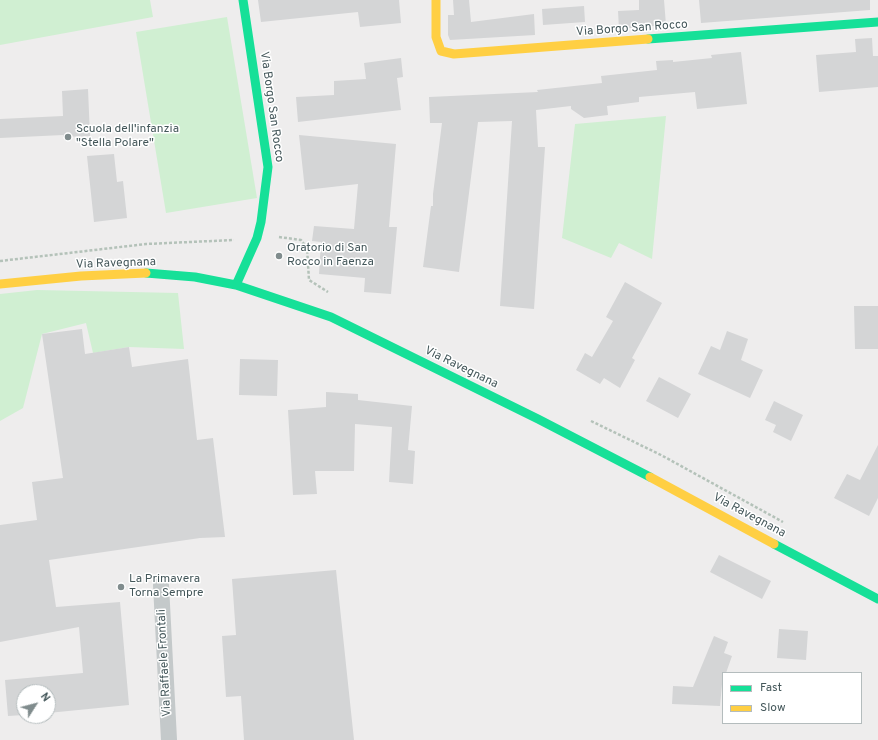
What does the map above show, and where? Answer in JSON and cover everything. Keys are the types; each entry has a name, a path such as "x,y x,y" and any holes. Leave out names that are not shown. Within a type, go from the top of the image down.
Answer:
{"main road":[{"name":"Via Borgo San Rocco","path":"236,285 257,238 262,222 268,167 242,0"},
{"name":"Via Borgo San Rocco","path":"436,0 436,36 441,52 454,54 878,22"},
{"name":"Via Ravegnana","path":"0,284 81,276 142,273 195,277 236,285 331,317 650,476 878,599"}],"street":[{"name":"Via Raffaele Frontali","path":"161,585 169,740"}],"path":[{"path":"0,261 146,244 241,239"}],"green space":[{"path":"0,0 150,0 153,17 0,45"},
{"path":"227,17 257,198 166,213 136,32"},
{"path":"666,116 652,259 619,243 611,258 562,238 575,124"},
{"path":"37,290 178,293 184,349 129,347 93,353 86,323 42,334 23,408 0,421 0,294"}],"building":[{"path":"258,0 399,0 401,23 360,27 358,12 261,22"},
{"path":"453,0 469,0 471,22 534,14 535,35 450,40 448,35 448,15 454,15"},
{"path":"639,0 664,0 666,25 619,29 618,11 639,10"},
{"path":"699,0 870,0 870,10 701,23"},
{"path":"584,6 585,22 543,25 542,9"},
{"path":"872,38 873,56 878,56 878,87 819,92 816,55 856,52 855,39"},
{"path":"741,52 747,104 697,109 695,92 639,97 639,102 607,106 608,115 584,118 571,109 571,106 536,110 538,147 545,147 534,309 500,306 512,121 478,122 459,272 423,267 431,206 433,206 433,194 442,123 430,123 429,97 538,92 537,90 602,83 601,76 657,70 656,61 673,60 673,62 712,58 711,55"},
{"path":"401,58 403,77 397,78 401,110 298,122 296,97 334,95 334,81 366,79 364,63"},
{"path":"88,89 90,136 63,137 63,135 0,138 0,119 63,116 62,91"},
{"path":"299,135 396,144 389,227 397,227 391,294 364,292 365,278 319,274 321,242 312,241 314,226 354,229 358,184 305,190"},
{"path":"114,154 117,182 123,181 127,218 94,222 87,156"},
{"path":"625,282 662,303 632,358 635,360 620,388 604,378 600,384 576,370 585,353 592,357 613,321 606,317"},
{"path":"854,306 878,306 878,349 855,349"},
{"path":"82,329 85,354 129,347 132,367 188,359 197,440 213,438 225,537 200,538 49,560 56,607 120,602 129,705 56,712 56,684 16,684 16,716 8,716 5,680 83,673 79,627 0,642 0,525 37,520 32,482 63,478 42,334"},
{"path":"727,331 748,339 741,360 763,370 750,398 698,374 711,346 720,350"},
{"path":"240,359 278,360 277,396 239,395"},
{"path":"659,377 691,394 678,418 646,401"},
{"path":"326,392 358,394 358,400 412,406 408,450 415,451 413,484 389,482 392,427 355,424 354,471 315,471 317,494 293,495 288,410 326,407"},
{"path":"774,401 803,415 791,441 773,432 776,425 765,420"},
{"path":"878,445 878,498 869,516 834,498 847,474 860,480"},
{"path":"719,555 771,581 762,599 710,572"},
{"path":"336,570 354,740 244,740 241,696 226,697 222,636 236,635 232,579"},
{"path":"779,629 808,631 806,660 777,658"},
{"path":"714,636 728,642 724,653 732,656 726,672 722,672 720,706 672,704 673,686 693,687"}],"traffic: fast":[{"path":"236,285 257,238 261,222 268,167 243,0"},
{"path":"648,39 878,22"},
{"path":"146,273 195,277 236,285 331,317 538,419 650,477"},
{"path":"774,544 878,599"}],"traffic: slow":[{"path":"436,0 436,37 441,51 454,54 648,39"},
{"path":"0,284 81,276 146,273"},
{"path":"650,477 774,544"}],"place":[{"name":"Scuola dell'infanzia \"Stella Polare\"","path":"68,137"},
{"name":"Oratorio di San Rocco in Faenza","path":"279,256"},
{"name":"La Primavera Torna Sempre","path":"121,587"}]}
